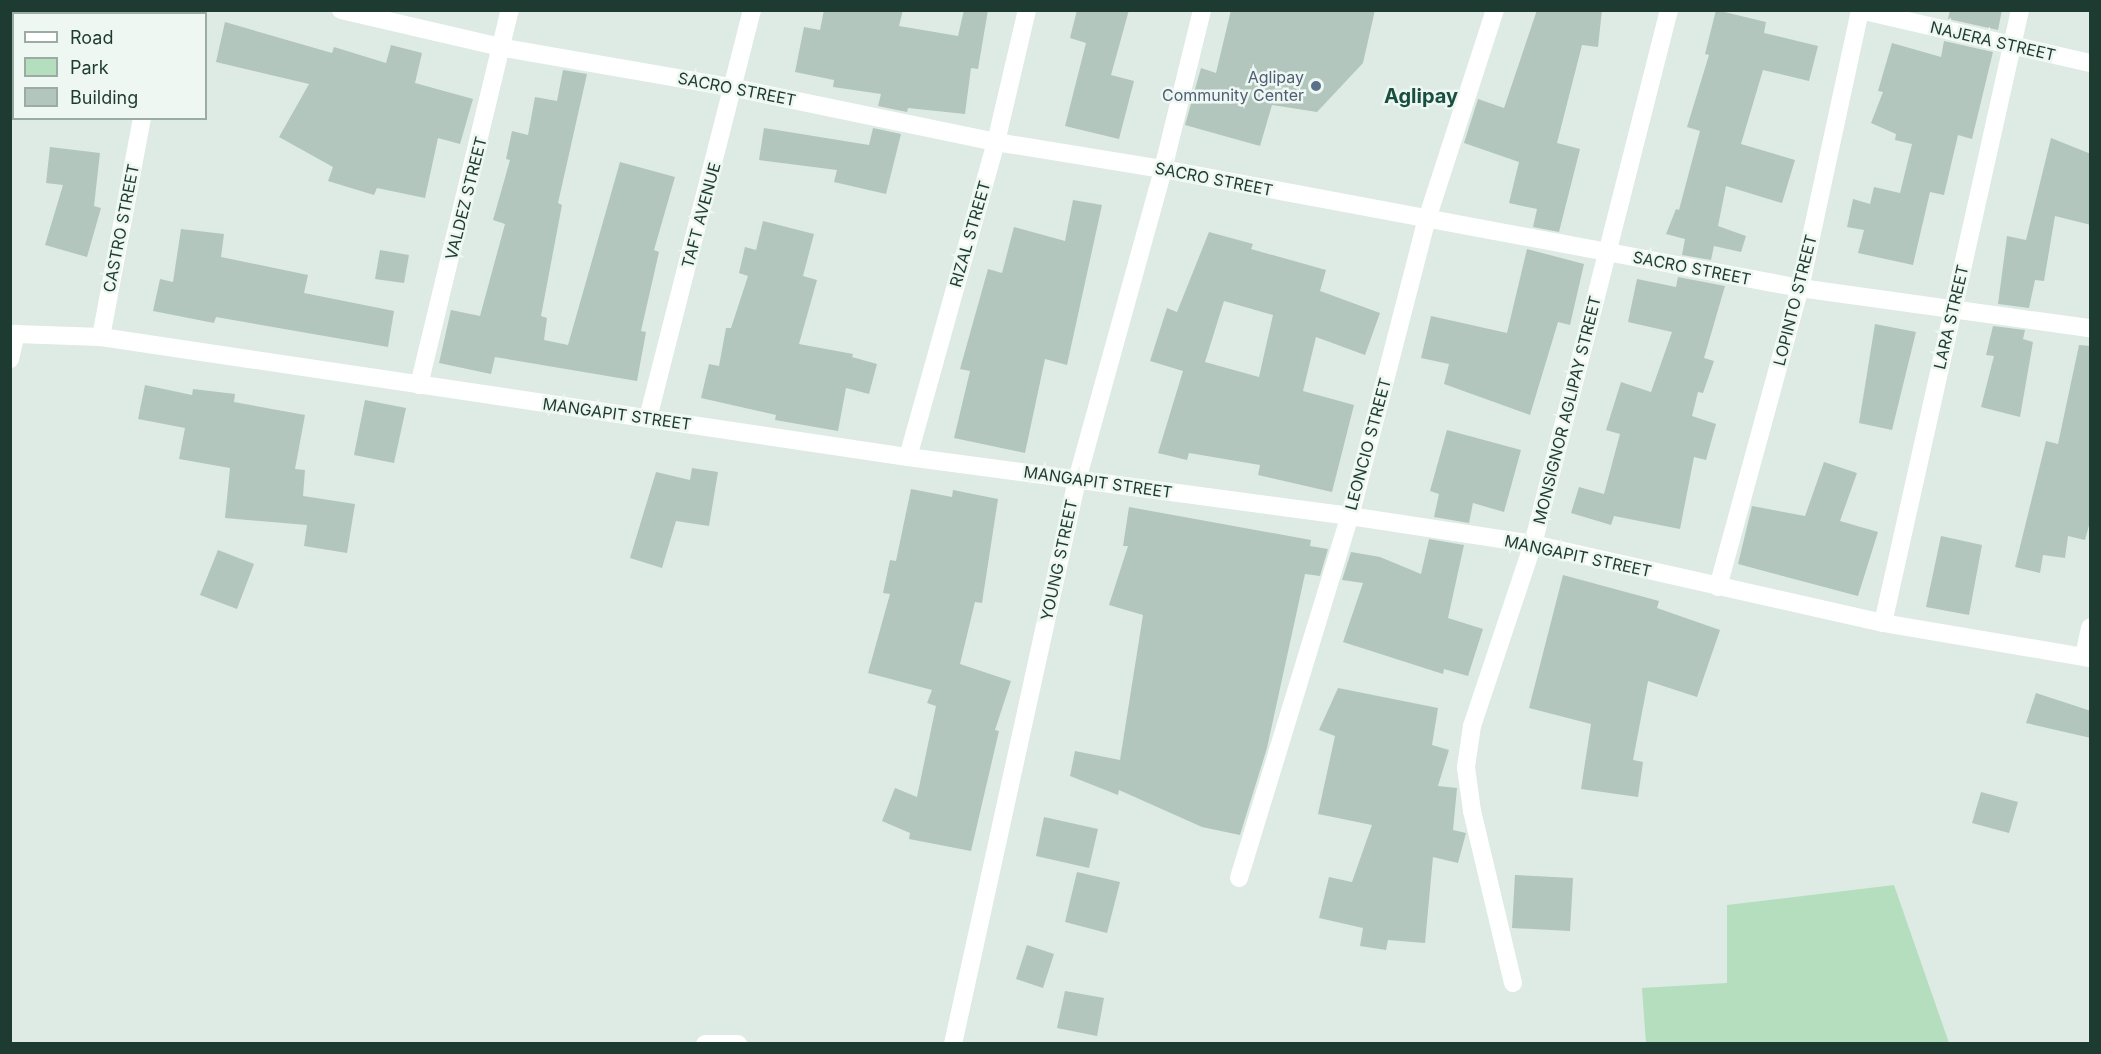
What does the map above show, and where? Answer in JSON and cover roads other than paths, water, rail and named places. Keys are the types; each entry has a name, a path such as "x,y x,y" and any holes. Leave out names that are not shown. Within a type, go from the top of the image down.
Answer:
{"street":[{"name":"SACRO STREET","path":"342,10 394,16 504,48 735,88 996,142 1163,169 1800,288 1952,312 2091,328"},
{"name":"VALDEZ STREET","path":"419,385 504,48 510,10"},
{"name":"TAFT AVENUE","path":"648,418 735,88 752,10"},
{"name":"RIZAL STREET","path":"908,457 996,142 1027,10"},
{"name":"YOUNG STREET","path":"953,1044 1077,480 1163,169 1202,10"},
{"name":"LEONCIO STREET","path":"1239,878 1350,516 1427,219 1495,10"},
{"name":"MONSIGNOR AGLIPAY STREET","path":"1513,983 1480,849 1466,767 1472,726 1533,544 1669,10"},
{"name":"LARA STREET","path":"1883,623 2020,10"},
{"name":"NAJERA STREET","path":"1860,11 2091,63"},
{"name":"LOPINTO STREET","path":"1718,586 1800,288 1860,11"},
{"name":"CASTRO STREET","path":"100,337 142,120"},
{"name":"MANGAPIT STREET","path":"13,334 100,337 908,457 1350,516 1533,544 1883,623 2087,657"},
{"path":"10,359 13,334"},
{"path":"2087,657 2091,628"},
{"path":"705,1044 738,1044"}],"place":[{"name":"Aglipay Community Center","path":"1316,86"}],"district":[{"name":"Aglipay","path":"1421,96"}]}
